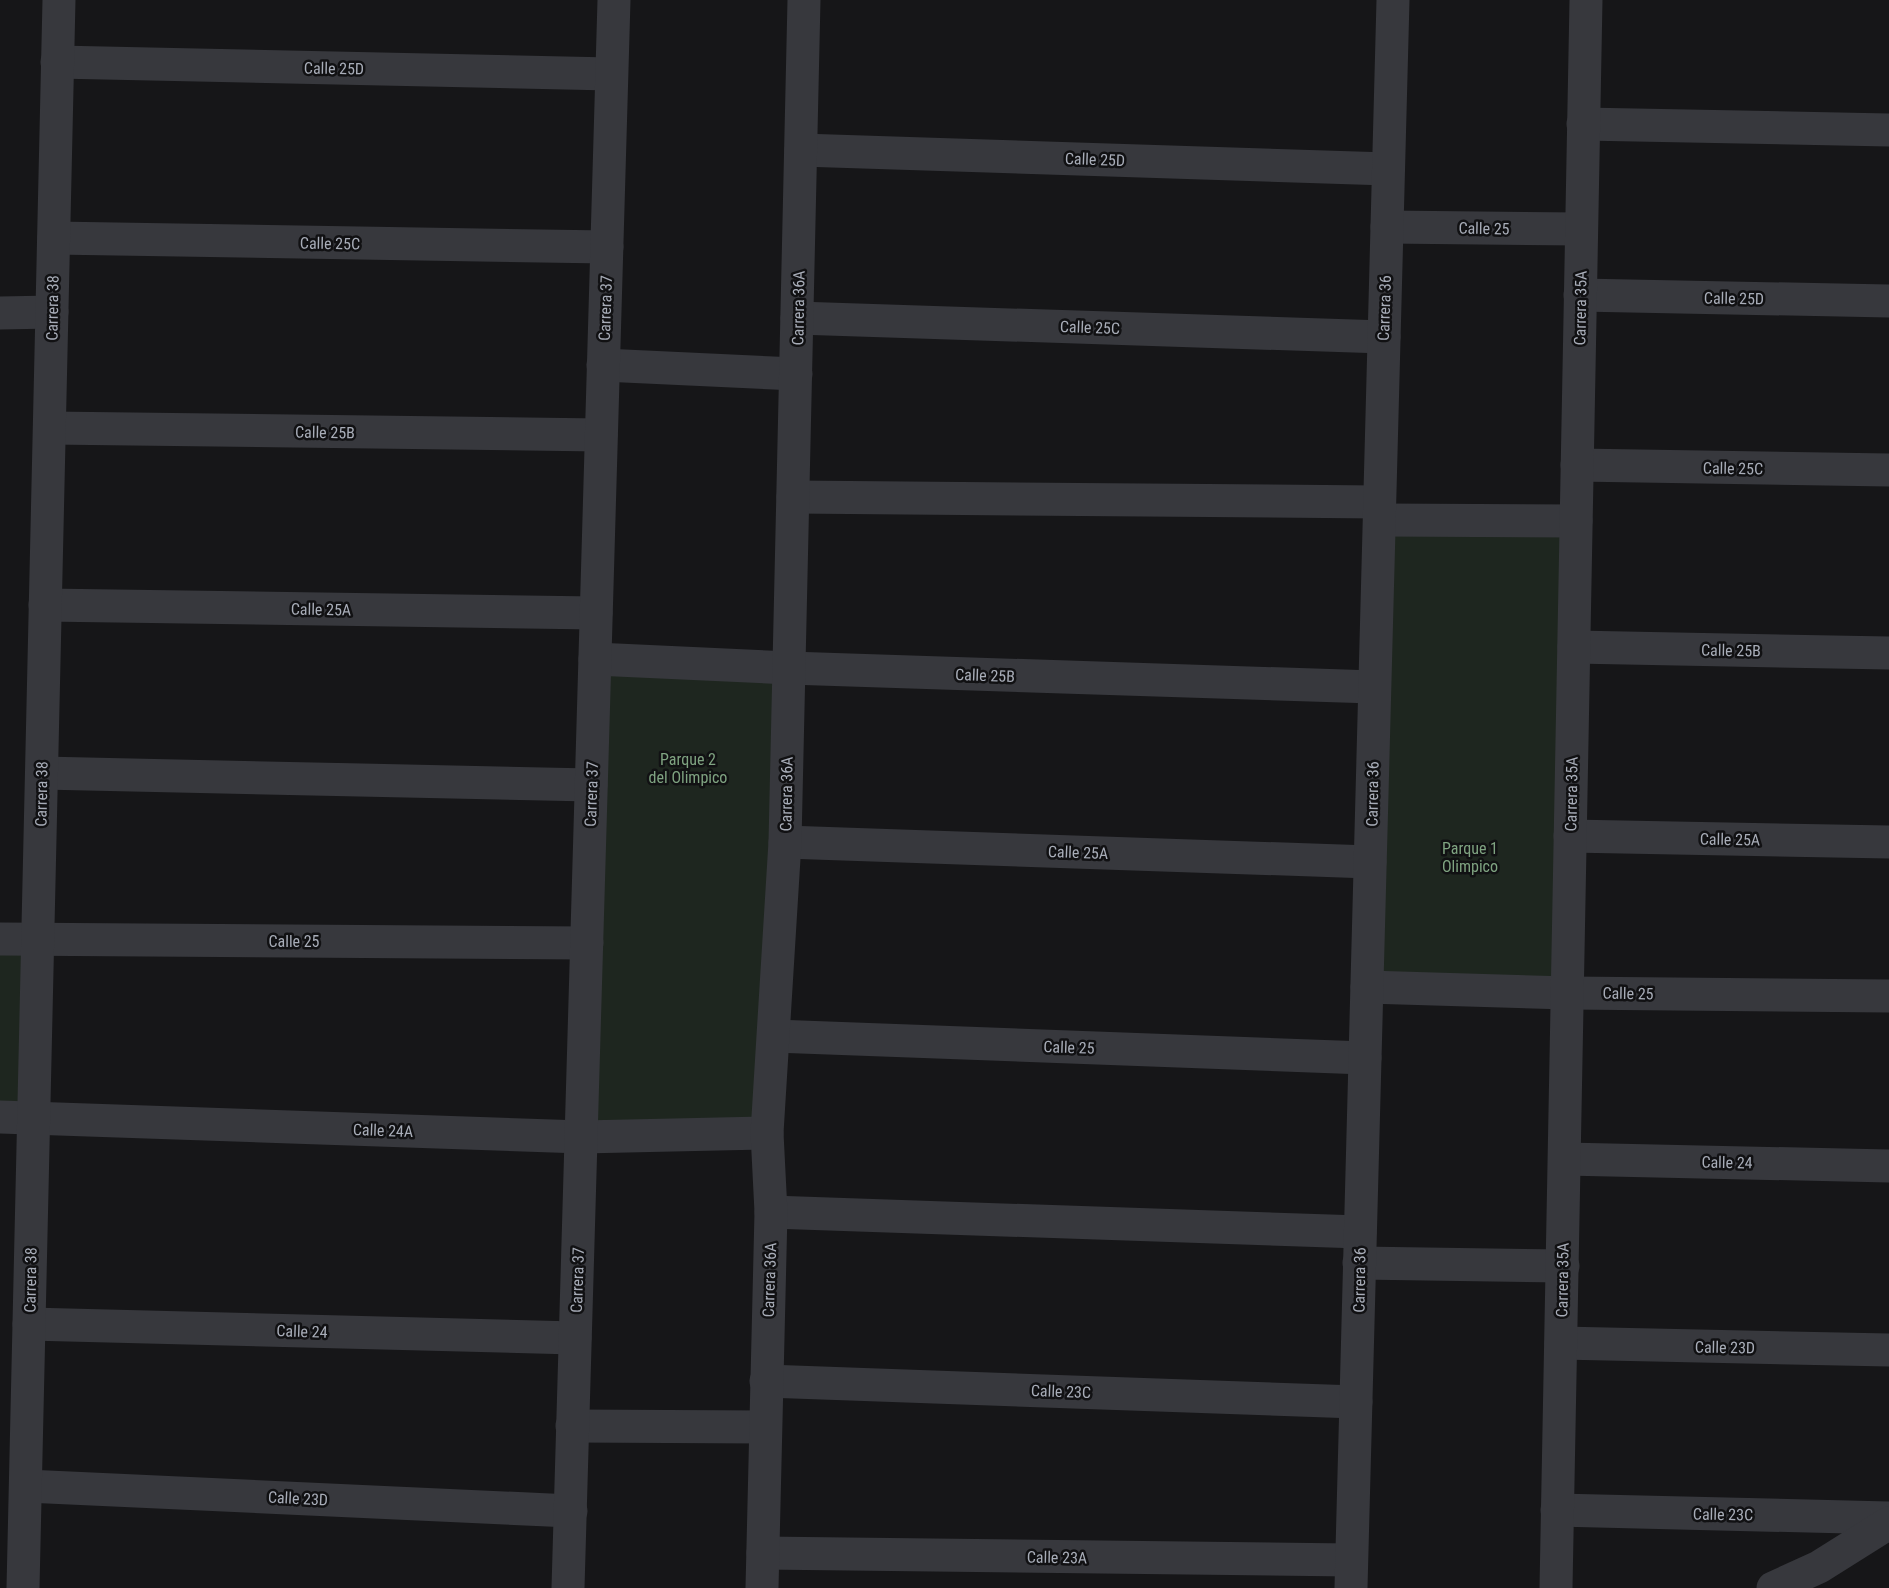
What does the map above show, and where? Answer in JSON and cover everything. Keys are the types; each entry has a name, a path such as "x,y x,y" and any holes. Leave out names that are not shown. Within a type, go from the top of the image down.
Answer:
{"street":[{"name":"Carrera 38","path":"23,1588 12,1537 26,1486 59,0"},
{"name":"Carrera 37","path":"568,1588 614,0"},
{"name":"Carrera 36A","path":"762,1588 771,1212 767,1134 785,842 804,0"},
{"name":"Carrera 36","path":"1351,1574 1393,0"},
{"name":"Carrera 35A","path":"1556,1588 1586,0"},
{"name":"Calle 25D","path":"57,62 611,74"},
{"path":"1583,124 1889,130"},
{"name":"Calle 25D","path":"801,150 1389,168"},
{"name":"Calle 25","path":"1387,227 1581,229"},
{"name":"Calle 25C","path":"54,238 607,247"},
{"name":"Calle 25D","path":"1580,295 1889,300"},
{"path":"0,313 52,312"},
{"name":"Calle 25C","path":"797,318 1384,336"},
{"path":"603,365 796,374"},
{"name":"Calle 25B","path":"50,428 601,435"},
{"name":"Calle 25C","path":"1577,465 1889,470"},
{"path":"793,497 1380,511 1576,521"},
{"name":"Calle 25A","path":"45,605 596,613"},
{"name":"Calle 25B","path":"1574,647 1889,653"},
{"name":"Calle 25B","path":"595,659 789,668 1374,687"},
{"path":"42,773 591,785"},
{"name":"Calle 25A","path":"1570,836 1889,842"},
{"name":"Calle 25A","path":"785,842 1370,862"},
{"name":"Calle 25","path":"0,939 587,943"},
{"name":"Calle 25","path":"1366,987 1568,993 1889,996"},
{"name":"Calle 25","path":"774,1036 1365,1058"},
{"name":"Calle 24A","path":"0,1117 582,1137 767,1134"},
{"name":"Calle 24","path":"1565,1159 1889,1166"},
{"path":"771,1212 1360,1248 1563,1266"},
{"name":"Calle 24","path":"29,1324 576,1338"},
{"name":"Calle 23D","path":"1561,1343 1889,1350"},
{"name":"Calle 23C","path":"766,1381 1356,1402"},
{"path":"572,1426 765,1427"},
{"name":"Calle 23D","path":"26,1486 571,1511"},
{"name":"Calle 23C","path":"1557,1510 1889,1521"},
{"path":"1773,1588 1819,1567 1889,1521"},
{"name":"Calle 23A","path":"763,1553 1351,1574"}],"green space":[{"name":"Parque 1 Olimpico","path":"1380,520 1576,521 1568,993 1367,987"},
{"name":"Parque 2 del Olimpico","path":"595,659 789,668 767,1133 582,1137"},
{"path":"0,939 38,939 34,1118 0,1117"}]}
